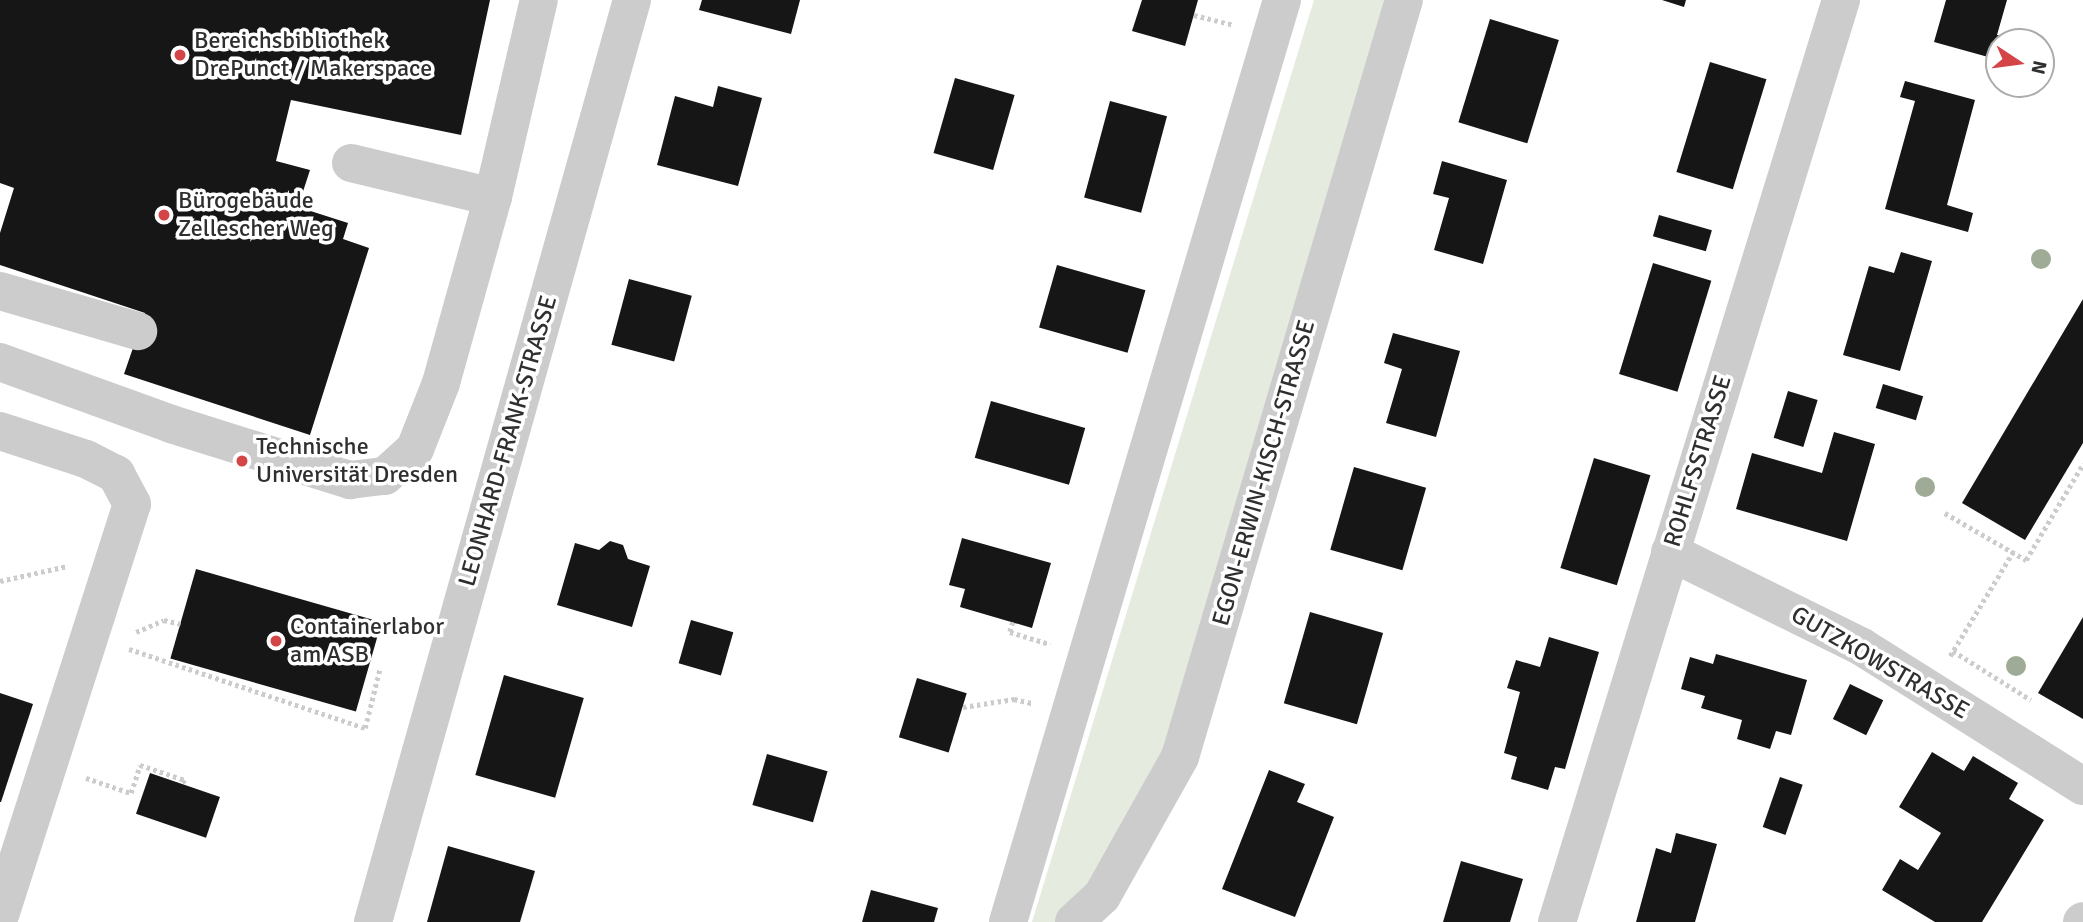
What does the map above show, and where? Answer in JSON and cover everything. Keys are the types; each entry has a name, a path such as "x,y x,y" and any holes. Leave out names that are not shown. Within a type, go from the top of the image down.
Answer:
{"street":[{"path":"0,362 171,424 349,480 385,476 415,449 441,383 493,197 539,0"},
{"name":"LEONHARD-FRANK-STRASSE","path":"373,922 632,0"},
{"path":"1008,922 1282,0"},
{"name":"EGON-ERWIN-KISCH-STRASSE","path":"1074,922 1102,896 1180,757 1404,0"},
{"name":"ROHLFSSTRASSE","path":"1557,922 1841,0"},
{"path":"351,163 493,197"},
{"path":"0,291 138,331"},
{"path":"0,431 86,459 116,474 132,504 119,554 0,915"},
{"name":"GUTZKOWSTRASSE","path":"1670,552 1862,647 2083,786"}],"path":[{"path":"1945,513 2026,560 2083,464"},
{"path":"1931,689 2013,552"},
{"path":"0,581 119,554"},
{"path":"1013,622 1010,632 1087,655"},
{"path":"124,647 365,728 380,668"},
{"path":"1953,651 2031,700"},
{"path":"963,706 1014,699 1071,711"},
{"path":"49,765 131,793 140,765 185,780 182,784"}],"shaded area":[{"path":"1314,0 1385,0 1168,738 1133,816 1062,922 1032,922"}],"building":[{"name":"Bürogebäude Zellescher Weg","path":"0,0 490,0 461,135 291,100 276,161 310,170 298,207 348,223 343,239 369,248 310,435 124,374 145,313 0,265 0,233 14,188 0,183"},
{"path":"702,0 800,0 791,34 699,10"},
{"path":"1142,0 1198,0 1185,46 1132,31"},
{"path":"1662,0 1686,0 1684,7"},
{"path":"1946,0 2007,0 1999,28 1985,28 1985,56 1934,42"},
{"path":"1490,19 1559,40 1527,143 1458,122"},
{"path":"1710,62 1766,79 1733,189 1676,172"},
{"path":"955,78 1015,95 993,170 934,153"},
{"path":"1905,81 1975,100 1947,205 1973,213 1968,232 1885,209 1915,101 1900,97"},
{"path":"718,86 762,98 738,186 657,165 675,96 713,107"},
{"path":"1110,101 1167,116 1141,213 1084,198"},
{"path":"1442,161 1507,180 1483,264 1434,250 1449,198 1433,194"},
{"path":"1659,215 1712,230 1706,251 1653,236"},
{"path":"1901,252 1932,261 1900,371 1843,355 1869,266 1894,273"},
{"path":"1653,263 1711,281 1677,392 1619,374"},
{"path":"1057,265 1145,290 1128,353 1039,327"},
{"path":"629,279 692,296 674,362 611,345"},
{"path":"2083,299 2083,443 2025,540 1962,503"},
{"path":"1393,333 1460,351 1436,437 1386,423 1402,369 1384,363"},
{"path":"1883,384 1923,396 1916,420 1876,408"},
{"path":"1788,391 1818,400 1803,447 1774,438"},
{"path":"991,401 1085,428 1069,485 975,458"},
{"path":"1834,432 1875,444 1847,541 1736,509 1752,453 1822,473"},
{"path":"1594,458 1650,475 1617,585 1560,568"},
{"path":"1354,467 1426,488 1402,570 1330,550"},
{"path":"962,538 1051,563 1032,628 960,607 965,589 949,585"},
{"path":"610,541 623,545 628,559 650,566 632,627 557,605 575,543 599,550"},
{"name":"Containerlabor am ASB","path":"196,569 382,622 356,712 170,658"},
{"path":"1310,612 1383,633 1357,724 1284,703"},
{"path":"2083,617 2083,719 2038,693"},
{"path":"691,620 733,632 721,675 679,663"},
{"path":"1549,637 1599,652 1565,769 1555,767 1548,790 1511,779 1517,757 1504,753 1520,692 1507,688 1516,660 1540,667"},
{"path":"1716,654 1807,680 1791,735 1776,731 1770,749 1737,739 1742,720 1701,708 1705,696 1681,689 1690,657 1713,664"},
{"path":"504,675 584,698 555,798 475,775"},
{"path":"917,678 967,693 949,752 899,737"},
{"path":"1850,684 1883,700 1866,735 1833,719"},
{"path":"0,693 33,704 1,802 0,802"},
{"path":"1932,752 1964,771 1973,756 2018,783 2009,799 2044,820 1982,922 1935,922 1882,890 1900,859 1918,870 1941,833 1899,807"},
{"path":"767,754 828,771 813,822 752,805"},
{"path":"1269,770 1305,784 1297,802 1334,817 1295,917 1222,889"},
{"path":"150,773 220,797 206,838 136,814"},
{"path":"1780,777 1803,785 1785,835 1763,827"},
{"path":"1676,833 1717,844 1695,922 1636,922 1656,848 1671,853"},
{"path":"448,846 535,871 520,922 427,922"},
{"path":"1461,861 1523,879 1510,922 1443,922"},
{"path":"871,890 938,908 934,922 862,922"}],"place":[{"name":"Bereichsbibliothek DrePunct / Makerspace","path":"180,55"},
{"name":"Bürogebäude Zellescher Weg","path":"164,215"},
{"name":"Technische Universität Dresden","path":"242,461"},
{"name":"Containerlabor am ASB","path":"276,641"}]}
